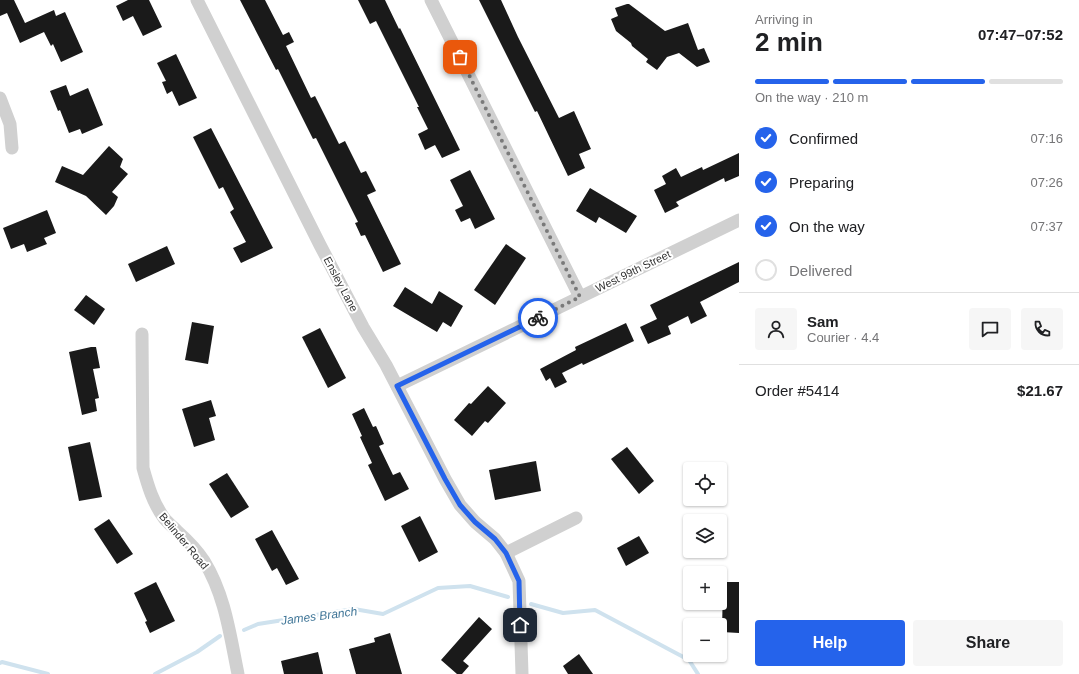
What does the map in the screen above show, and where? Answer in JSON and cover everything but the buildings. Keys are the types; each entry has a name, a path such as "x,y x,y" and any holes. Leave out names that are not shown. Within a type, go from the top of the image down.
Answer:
{"street":[{"name":"Ensley Lane","path":"197,0 323,252 363,327 386,365 445,479 460,505 475,522 495,539 506,553 519,581 522,674"},
{"path":"432,0 580,297"},
{"path":"0,98 10,124 12,148"},
{"name":"West 99th Street","path":"397,386 739,220"},
{"name":"Belinder Road","path":"142,334 143,468 148,489 153,501 165,519 203,559 214,579 224,605 238,674"},
{"path":"506,553 576,518"}],"waterway":[{"name":"James Branch","path":"244,630 258,624 354,609 383,614 438,588 470,586 508,597"},
{"name":"James Branch","path":"531,604 563,613 595,610 689,660 698,674"},
{"name":"James Branch","path":"155,674 197,652 220,636"},
{"name":"James Branch","path":"0,663 2,662 48,674"}],"way so far":[{"path":"460,57 580,297 538,318"}],"route":[{"path":"520,625 519,581 506,553 495,539 475,522 460,505 397,386 538,318"}]}
